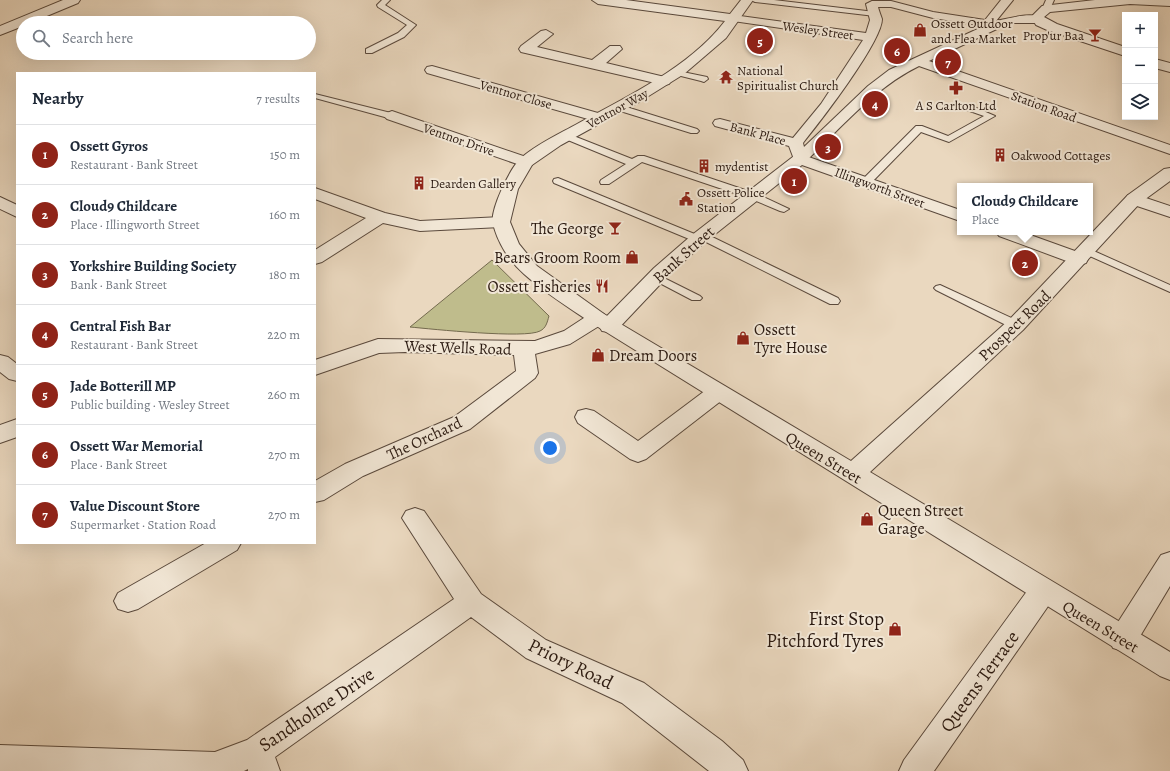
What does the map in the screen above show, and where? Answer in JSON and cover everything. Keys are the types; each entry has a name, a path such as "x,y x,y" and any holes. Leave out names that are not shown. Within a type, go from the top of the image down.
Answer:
{"street":[{"path":"36,16 74,0"},
{"name":"Wesley Street","path":"598,0 870,37"},
{"name":"Ventnor Way","path":"502,222 509,189 526,162 566,136 620,108 670,77 720,35 747,0"},
{"path":"875,14 872,4 891,2 933,15 994,20 1007,0"},
{"path":"1122,51 1052,27 1038,20 1037,17 1048,4 1128,0 1170,2"},
{"name":"Bank Street","path":"798,151 860,55 874,27 875,14"},
{"name":"Bank Street","path":"603,322 656,278 700,237 753,196 798,151 873,89 894,74 994,20 1038,20"},
{"path":"0,31 16,24"},
{"path":"546,34 526,48 595,65 670,77"},
{"path":"595,65 615,49"},
{"name":"Ventnor Close","path":"446,61 426,74 600,118"},
{"name":"Station Road","path":"918,61 1170,150"},
{"path":"1158,64 1170,68"},
{"name":"Ventnor Drive","path":"392,116 526,162"},
{"name":"Bank Place","path":"720,123 798,151"},
{"name":"Illingworth Street","path":"798,151 866,182 957,215"},
{"name":"Prospect Road","path":"853,474 1016,325 1134,199 1170,172"},
{"path":"316,193 380,217 420,226 502,222"},
{"path":"1134,199 1170,212"},
{"path":"0,202 16,211"},
{"path":"316,257 380,217"},
{"name":"Queen Street","path":"502,222 510,245 530,270 603,322 1170,667"},
{"path":"1015,235 1083,255"},
{"name":"West Wells Road","path":"316,368 342,357 378,346 405,345 524,349 542,348 603,322"},
{"name":"The Orchard","path":"316,492 354,470 462,423 527,373 524,349"},
{"path":"0,362 16,373"},
{"path":"586,417 638,453 718,392"},
{"path":"0,435 16,427"},
{"name":"Priory Road","path":"414,518 471,602 536,649 633,693 712,752 732,771"},
{"path":"128,601 226,544"},
{"path":"1123,639 1170,563"},
{"name":"Queens Terrace","path":"915,771 1043,591"},
{"name":"Sandholme Drive","path":"0,760 70,761 177,767 215,767 261,761 471,602"}],"lane":[{"path":"369,51 401,35 412,25 381,5 386,0"},
{"path":"755,0 875,14"},
{"path":"670,77 704,79"},
{"path":"317,96 392,116"},
{"path":"866,182 918,128 949,139 991,116 967,107"},
{"path":"620,108 694,131"},
{"path":"566,136 633,163"},
{"path":"605,182 641,158 753,196 784,209"},
{"path":"558,181 700,237 834,301"},
{"path":"1083,255 1170,289"},
{"path":"656,278 696,298"},
{"path":"940,288 1016,325"}],"shaded area":[{"path":"492,260 549,316 546,325 542,330 531,333 498,334 410,327"}],"place":[{"name":"Ossett Outdoor and Flea Market","path":"920,30"},
{"name":"Prop'ur Baa","path":"1095,35"},
{"name":"Jade Botterill MP","path":"760,41"},
{"name":"Ossett War Memorial","path":"897,51"},
{"name":"Value Discount Store","path":"948,62"},
{"name":"National Spiritualist Church","path":"726,77"},
{"name":"A S Carlton Ltd","path":"956,88"},
{"name":"Central Fish Bar","path":"875,104"},
{"name":"Yorkshire Building Society","path":"828,147"},
{"name":"Oakwood Cottages","path":"1000,155"},
{"name":"mydentist","path":"704,166"},
{"name":"Ossett Gyros","path":"794,181"},
{"name":"Dearden Gallery","path":"419,183"},
{"name":"Ossett Police Station","path":"686,199"},
{"name":"The George","path":"615,228"},
{"name":"Bears Groom Room","path":"632,257"},
{"name":"Cloud9 Childcare","path":"1025,263"},
{"name":"Ossett Fisheries","path":"602,286"},
{"name":"Ossett Tyre House","path":"743,338"},
{"name":"Dream Doors","path":"598,355"},
{"name":"Queen Street Garage","path":"867,519"},
{"name":"First Stop Pitchford Tyres","path":"895,629"}]}
